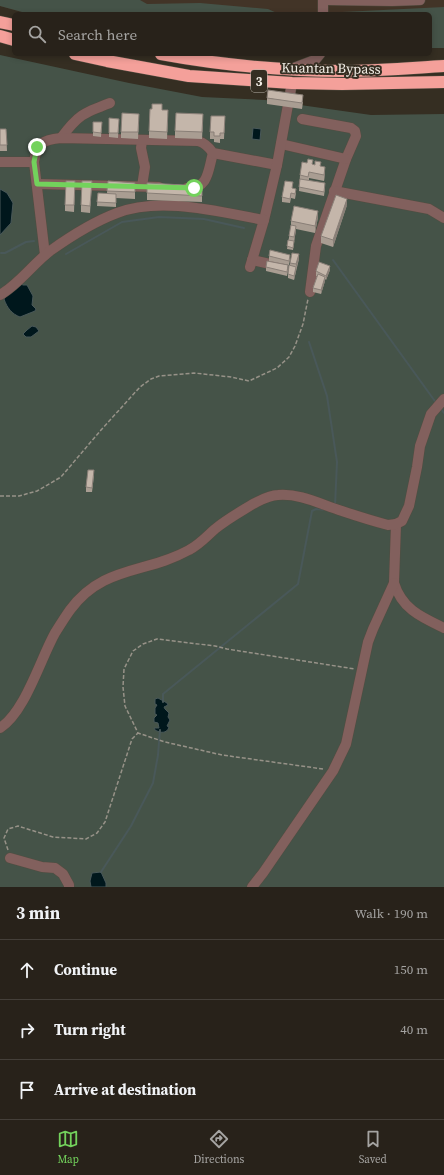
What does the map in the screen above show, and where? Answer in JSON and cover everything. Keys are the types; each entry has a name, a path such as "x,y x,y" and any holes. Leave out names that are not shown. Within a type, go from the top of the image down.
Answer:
{"highway":[{"path":"0,22 12,25"},
{"path":"0,36 12,39"},
{"name":"Kuantan Bypass","path":"85,56 189,76 292,83 342,84 444,82"},
{"name":"Kuantan Bypass","path":"171,56 290,70 348,71 444,66"}],"street":[{"path":"323,0 323,12"},
{"path":"327,0 420,0"},
{"path":"290,70 310,63 318,56"},
{"path":"288,268 251,264 264,220 277,165 292,83"},
{"path":"60,138 84,113 110,103"},
{"path":"302,119 350,128 355,131 356,136 334,191 316,246 310,292"},
{"path":"45,255 34,162 37,147 46,140 60,138 142,141 198,141 204,143 213,153 277,165"},
{"path":"142,141 141,148 145,167 142,186"},
{"path":"281,144 346,159"},
{"path":"37,184 194,188 204,183 213,153"},
{"path":"0,162 34,162"},
{"path":"334,191 429,209 444,218"},
{"path":"0,295 45,255 63,242 95,222 117,213 140,207 168,206 200,209 264,220"},
{"path":"0,728 8,723 19,709 55,633 72,608 90,589 111,576 158,563 190,550 232,516 270,496 279,494 320,503 388,525 396,524 402,521 409,506 420,446 431,414 444,399"},
{"path":"396,524 394,583 396,590 403,602 426,620 444,628"},
{"path":"252,887 333,771 346,744 364,657 373,628 394,583"},
{"path":"10,858 42,867 55,868 63,874 69,887"}],"path":[{"path":"0,496 20,496 37,491 61,477 106,424 140,387 151,379 159,376 194,373 231,377 249,381 277,368 289,357 295,346 303,324 310,292"},
{"path":"333,771 222,755 165,742 138,733 125,706 123,687 124,670 133,651 143,644 157,639 215,646 362,671"},
{"path":"10,858 4,838 8,829 18,826 52,837 70,839 86,839 97,833 105,822 132,739 138,733"}],"shaded area":[{"path":"0,0 444,0 444,48 432,48 432,12 22,12 0,6"}],"green space":[{"path":"0,0 140,0 147,4 200,3 268,9 275,12 22,12 0,6"},
{"path":"444,7 444,48 432,48 432,12 342,12"},
{"path":"0,55 202,97 265,100 371,115 444,114 444,887 0,887"}],"water":[{"path":"253,128 261,129 260,140 252,139"},
{"path":"0,189 7,193 13,203 11,223 0,235"},
{"path":"19,283 27,285 33,296 32,305 36,309 35,311 20,317 10,310 4,299"},
{"path":"32,326 36,327 39,331 31,337 26,337 23,334"},
{"path":"158,698 168,705 164,707 169,713 168,717 170,720 167,726 169,727 167,731 163,732 157,731 154,728 159,728 158,723 154,722 154,718 157,715 155,714 155,708 157,705 155,704 155,699"},
{"path":"101,872 106,883 106,887 91,887 90,881 92,873"}],"building":[{"path":"268,90 303,95 302,103 267,98"},
{"path":"152,104 162,104 162,110 168,110 167,132 149,131 150,109 152,109"},
{"path":"122,113 139,114 138,132 121,132"},
{"path":"176,113 203,114 202,132 175,131"},
{"path":"211,116 225,116 224,133 220,133 220,136 214,136 214,132 210,132"},
{"path":"109,118 119,119 118,133 109,133"},
{"path":"93,122 102,122 101,133 93,132"},
{"path":"0,129 6,129 7,145 0,145"},
{"path":"308,159 313,160 312,164 315,165 315,161 321,162 320,166 325,167 324,175 309,172 308,177 300,175 302,162 307,163"},
{"path":"300,179 325,183 324,192 299,187"},
{"path":"66,181 75,181 74,205 65,205"},
{"path":"82,181 92,181 90,206 81,205"},
{"path":"108,181 135,183 135,192 107,191"},
{"path":"285,181 293,182 292,188 296,189 295,194 291,193 290,199 282,197"},
{"path":"147,183 202,186 202,196 147,193"},
{"path":"98,193 116,194 116,203 97,202"},
{"path":"336,195 347,199 333,240 321,236"},
{"path":"294,206 318,211 315,226 291,221"},
{"path":"291,225 296,226 294,237 289,236"},
{"path":"288,240 294,241 293,248 287,246"},
{"path":"270,250 290,255 289,261 269,256"},
{"path":"292,253 299,254 296,264 290,263"},
{"path":"267,261 288,265 287,272 266,267"},
{"path":"319,262 330,266 326,276 316,271"},
{"path":"289,265 296,267 294,276 288,274"},
{"path":"318,274 325,277 321,290 313,288"},
{"path":"88,470 94,470 92,488 86,487"}],"waterway":[{"path":"66,254 122,222 159,217 204,219 244,228"},
{"path":"1,253 5,253 26,242 34,241"},
{"path":"333,260 437,404"},
{"path":"309,342 327,396 337,462 335,506"},
{"path":"441,409 444,413"},
{"path":"163,702 163,694 298,584 312,511 316,509 327,510"},
{"path":"101,872 131,826 153,783 158,755 160,730"}],"route":[{"path":"37,147 34,162 37,184 194,188"}]}
